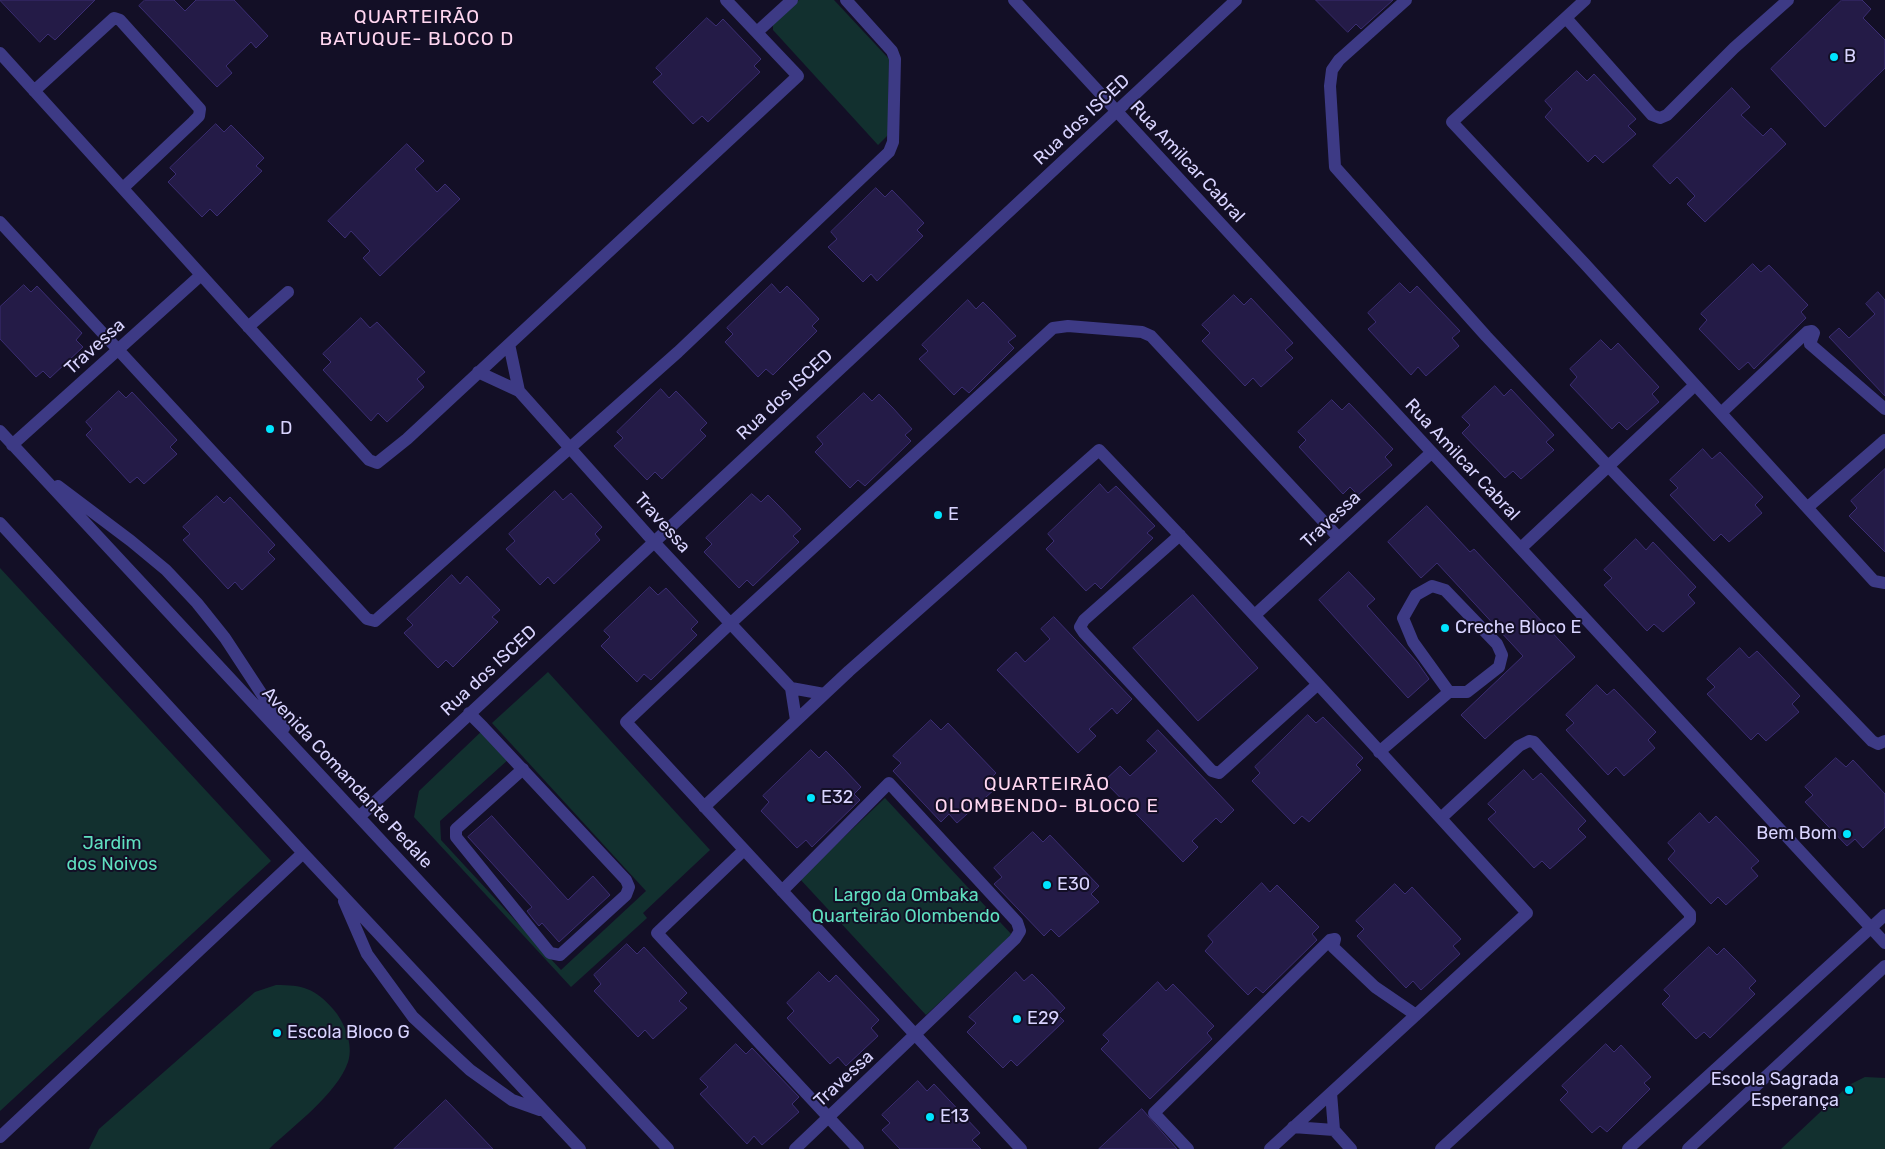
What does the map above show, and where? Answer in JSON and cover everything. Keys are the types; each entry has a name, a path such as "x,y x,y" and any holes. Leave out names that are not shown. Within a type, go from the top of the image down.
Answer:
{"street":[{"path":"0,52 369,460 377,463 386,458 798,76 726,0"},
{"path":"757,32 792,0"},
{"path":"0,222 367,619 375,621 678,352 889,152 893,142 895,59 892,52 846,0"},
{"name":"Rua Amilcar Cabral","path":"1014,0 1885,943"},
{"name":"Rua dos ISCED","path":"359,817 1236,0"},
{"path":"1406,0 1339,60 1332,70 1330,86 1334,167 1608,466 1872,741 1878,744 1885,741"},
{"path":"1585,0 1452,122 1585,264 1874,581 1885,583"},
{"path":"1566,18 1652,115 1660,118 1667,115 1734,48 1788,0"},
{"path":"34,90 114,18 120,20 180,86 200,109 199,116 123,188"},
{"name":"Travessa","path":"12,445 201,275"},
{"path":"248,327 288,292"},
{"path":"1021,1149 626,722 731,623 1053,328 1068,326 1142,332 1151,336 1338,537"},
{"path":"1721,413 1807,332 1812,331 1814,332 1810,344 1885,409"},
{"name":"Travessa","path":"509,344 519,391 654,542 791,688"},
{"path":"478,372 519,391"},
{"path":"1522,548 1695,385"},
{"name":"Avenida Comandante Pedale","path":"0,431 668,1149"},
{"path":"1808,507 1885,440"},
{"path":"704,807 824,694 1099,450 1256,614 1317,685 1527,913 1270,1149"},
{"name":"Travessa","path":"1256,614 1431,453"},
{"path":"41,474 76,498 131,541 166,570 198,603 224,638 298,752"},
{"path":"0,523 303,853 580,1149"},
{"path":"1180,535 1084,620 1080,627 1084,633 1212,771 1219,773 1317,685"},
{"path":"1379,752 1449,692 1467,692 1499,667 1502,655 1497,644 1445,590 1432,586 1416,595 1403,618 1413,642 1449,692"},
{"path":"796,720 791,688 824,694"},
{"path":"470,713 626,880 629,887 626,895 560,955 550,953 456,837 456,829 522,769"},
{"path":"1441,818 1519,746 1529,741 1534,742 1690,914 1690,920 1441,1149"},
{"name":"Travessa","path":"782,891 889,783 1017,922 1020,931 1015,939 916,1036 795,1149"},
{"path":"744,850 657,933 858,1149"},
{"path":"0,1138 303,853"},
{"path":"340,892 367,954 413,1017 470,1070 512,1100 543,1111"},
{"path":"1628,1149 1885,915"},
{"path":"1188,1149 1154,1113 1330,940 1335,939 1333,947 1375,987 1416,1015"},
{"path":"1688,1149 1885,966"},
{"path":"1331,1093 1334,1130 1351,1149"},
{"path":"1293,1127 1334,1130"}],"green space":[{"path":"799,0 834,0 889,59 888,135 878,145 773,30 773,23"},
{"name":"Jardim dos Noivos","path":"0,568 271,861 0,1111"},
{"path":"548,672 710,850 643,913 647,918 571,987 414,817 419,791 484,729 510,758 440,821 441,840 561,970 646,891 492,723"},
{"name":"Largo da Ombaka Quarteirão Olombendo","path":"885,798 1012,935 926,1015 800,879"},
{"path":"276,985 301,987 320,996 337,1014 344,1027 349,1041 350,1055 342,1074 324,1098 269,1149 89,1149 99,1129 255,992"},
{"path":"1865,1077 1885,1078 1885,1149 1781,1149 1849,1085"}],"building":[{"path":"0,0 95,0 55,40 48,34 40,42"},
{"path":"145,0 174,0 185,11 196,0 234,0 268,36 256,48 251,42 226,66 232,73 217,87 139,6"},
{"path":"1316,0 1393,0 1361,29 1356,24 1348,32"},
{"name":"B","path":"1842,0 1862,0 1871,9 1863,18 1885,40 1885,68 1825,127 1771,69"},
{"path":"707,18 716,26 723,19 761,59 754,66 760,72 708,122 702,116 693,124 653,82 662,74 656,68"},
{"path":"1577,71 1587,81 1594,74 1636,119 1628,126 1636,134 1603,163 1595,155 1588,162 1545,117 1552,109 1545,101"},
{"path":"1732,88 1750,107 1741,115 1763,136 1771,128 1786,144 1705,222 1687,204 1695,196 1677,177 1670,184 1653,166"},
{"path":"216,124 224,132 231,125 264,158 256,166 262,171 217,216 210,209 202,217 168,182 176,174 170,168"},
{"path":"407,144 424,161 415,169 437,192 445,184 460,199 380,276 363,258 370,251 351,231 345,238 328,221"},
{"path":"876,188 885,197 892,190 924,223 917,230 923,236 877,281 871,274 863,282 828,247 837,239 831,232"},
{"path":"1753,264 1761,272 1769,265 1808,305 1801,312 1806,318 1754,369 1748,362 1739,370 1699,329 1707,320 1701,314"},
{"path":"1400,283 1410,293 1417,286 1460,331 1452,338 1459,346 1426,376 1418,367 1411,375 1368,329 1376,322 1368,313"},
{"path":"772,284 780,293 787,286 819,319 812,326 817,331 773,375 766,369 758,377 725,342 733,334 727,328"},
{"path":"24,285 31,292 37,286 82,333 76,340 83,347 50,378 43,371 36,377 0,339 0,307"},
{"path":"1878,292 1885,300 1885,396 1829,337 1839,328 1849,338 1875,314 1866,304"},
{"path":"1234,295 1244,305 1251,298 1293,343 1285,350 1293,358 1261,387 1253,378 1245,386 1202,341 1210,333 1202,325"},
{"path":"968,300 976,309 983,302 1016,336 1008,342 1014,348 969,393 962,387 954,395 919,359 928,351 922,345"},
{"path":"361,318 370,328 377,322 425,372 417,379 424,387 387,422 378,413 371,421 323,370 331,362 323,354"},
{"path":"1601,340 1611,350 1618,343 1659,387 1652,394 1659,402 1627,430 1619,422 1612,429 1570,385 1577,377 1570,369"},
{"path":"1495,386 1504,396 1511,389 1554,435 1546,442 1554,450 1521,479 1513,471 1505,478 1462,433 1470,425 1462,417"},
{"path":"661,389 669,398 676,391 707,423 700,430 706,436 662,479 655,472 647,480 614,446 623,438 617,432"},
{"path":"119,391 126,398 132,392 177,440 170,447 177,454 144,484 137,477 130,483 86,435 92,429 86,422"},
{"path":"864,393 872,401 879,394 893,408 912,429 905,435 911,441 865,486 858,480 850,488 815,452 823,444 817,437"},
{"path":"1332,400 1342,410 1349,403 1393,449 1385,457 1392,465 1358,495 1350,487 1343,494 1299,447 1306,440 1298,432"},
{"path":"1703,449 1712,459 1720,452 1763,497 1755,505 1762,513 1729,542 1721,534 1714,541 1670,495 1678,488 1670,480"},
{"path":"1885,469 1885,552 1849,516 1857,508 1851,501"},
{"path":"1100,484 1108,493 1116,486 1155,526 1147,533 1153,538 1101,589 1095,583 1086,591 1046,549 1054,541 1048,534"},
{"path":"555,491 563,500 571,493 602,527 595,534 600,540 554,584 548,577 540,585 506,549 515,541 509,534"},
{"path":"752,494 761,502 768,495 801,529 793,536 799,542 753,586 747,580 739,588 704,552 712,544 706,538"},
{"path":"217,496 224,503 230,497 275,545 268,552 275,559 242,590 235,582 228,589 183,540 190,534 183,527"},
{"path":"1427,506 1470,552 1474,549 1575,657 1485,739 1461,715 1523,656 1437,563 1421,578 1388,542"},
{"path":"1636,539 1646,550 1653,542 1696,587 1688,595 1695,603 1663,632 1654,624 1647,631 1604,585 1612,578 1604,570"},
{"path":"1349,572 1375,599 1367,606 1417,662 1429,679 1408,698 1319,600"},
{"path":"452,575 460,584 467,576 500,610 492,617 498,622 453,667 446,660 438,668 404,633 413,625 407,619"},
{"path":"650,587 658,595 666,588 698,622 691,629 697,635 651,680 644,674 637,682 601,646 610,637 604,631"},
{"path":"1193,595 1258,668 1198,721 1133,648"},
{"path":"1054,617 1132,699 1117,714 1112,708 1089,729 1096,736 1078,753 997,670 1016,652 1025,662 1050,639 1041,629"},
{"path":"1740,648 1749,658 1757,651 1800,696 1792,704 1799,712 1766,741 1758,733 1751,740 1707,694 1715,687 1707,679"},
{"path":"1597,685 1607,695 1614,689 1656,732 1648,740 1655,748 1624,776 1616,767 1608,775 1566,730 1574,723 1566,715"},
{"path":"1308,715 1316,723 1323,717 1363,758 1356,765 1361,770 1309,822 1302,816 1294,824 1252,781 1260,773 1255,767"},
{"path":"931,720 941,730 948,723 996,773 988,781 995,789 957,823 949,814 941,822 893,771 901,763 893,756"},
{"path":"1158,730 1234,810 1221,823 1216,818 1192,841 1198,847 1183,862 1104,781 1120,766 1130,776 1157,751 1147,741"},
{"name":"E32","path":"811,750 819,758 826,751 842,767 861,787 854,794 860,800 812,847 806,840 797,848 761,811 769,802 763,796"},
{"path":"1836,758 1846,767 1853,760 1885,794 1885,827 1863,848 1855,839 1847,846 1805,802 1813,795 1805,787"},
{"path":"1524,770 1533,780 1541,773 1586,821 1578,829 1586,837 1550,869 1542,861 1534,868 1488,819 1496,812 1488,804"},
{"path":"1700,813 1709,823 1716,816 1759,861 1751,868 1758,876 1726,905 1718,897 1711,904 1668,859 1675,851 1668,843"},
{"path":"492,816 568,900 593,876 610,895 559,942 542,923 539,926 527,911 532,907 468,837"},
{"name":"E30","path":"1033,832 1043,842 1050,835 1099,886 1091,894 1099,902 1059,937 1051,929 1044,936 994,884 1002,877 994,868"},
{"path":"1262,883 1270,892 1277,885 1319,927 1312,934 1317,940 1263,993 1256,987 1248,995 1205,951 1213,942 1208,936"},
{"path":"1395,884 1405,894 1412,887 1461,939 1453,946 1460,954 1421,990 1413,981 1406,988 1357,936 1364,929 1356,921"},
{"path":"627,944 637,954 644,947 687,993 679,1001 687,1008 653,1039 645,1030 638,1037 594,991 601,984 594,975"},
{"path":"1709,947 1717,955 1724,948 1737,961 1756,981 1749,988 1755,994 1710,1038 1704,1032 1696,1039 1662,1004 1670,996 1664,990"},
{"path":"819,972 829,982 836,975 879,1020 871,1028 878,1036 846,1066 838,1057 830,1064 787,1018 794,1011 787,1003"},
{"name":"E29","path":"1016,972 1024,981 1032,974 1044,986 1065,1008 1058,1015 1064,1021 1017,1066 1011,1060 1003,1068 967,1032 976,1023 969,1017"},
{"path":"1158,982 1166,991 1173,984 1214,1026 1207,1033 1212,1039 1150,1099 1101,1049 1109,1041 1103,1035"},
{"path":"736,1044 746,1054 752,1048 799,1097 792,1104 799,1112 762,1145 754,1136 747,1144 700,1094 708,1087 700,1079"},
{"path":"1606,1044 1614,1052 1621,1045 1651,1077 1644,1083 1650,1089 1607,1132 1600,1126 1592,1133 1560,1100 1568,1092 1562,1086"},
{"name":"E13","path":"918,1081 927,1091 934,1084 980,1133 972,1140 981,1149 900,1149 882,1130 890,1123 882,1115"},
{"path":"446,1100 493,1149 394,1149"},
{"path":"1142,1109 1177,1149 1099,1149"}],"place":[{"name":"B","path":"1834,57"},
{"name":"D","path":"270,429"},
{"name":"E","path":"938,515"},
{"name":"Creche Bloco E","path":"1445,628"},
{"name":"E32","path":"811,798"},
{"name":"Bem Bom","path":"1847,834"},
{"name":"E30","path":"1047,885"},
{"name":"E29","path":"1017,1019"},
{"name":"Escola Bloco G","path":"277,1033"},
{"name":"Escola Sagrada Esperança","path":"1849,1090"},
{"name":"E13","path":"930,1117"}],"district":[{"name":"QUARTEIRÃO BATUQUE- BLOCO D","path":"417,29"},
{"name":"QUARTEIRÃO OLOMBENDO- BLOCO E","path":"1047,796"}]}
